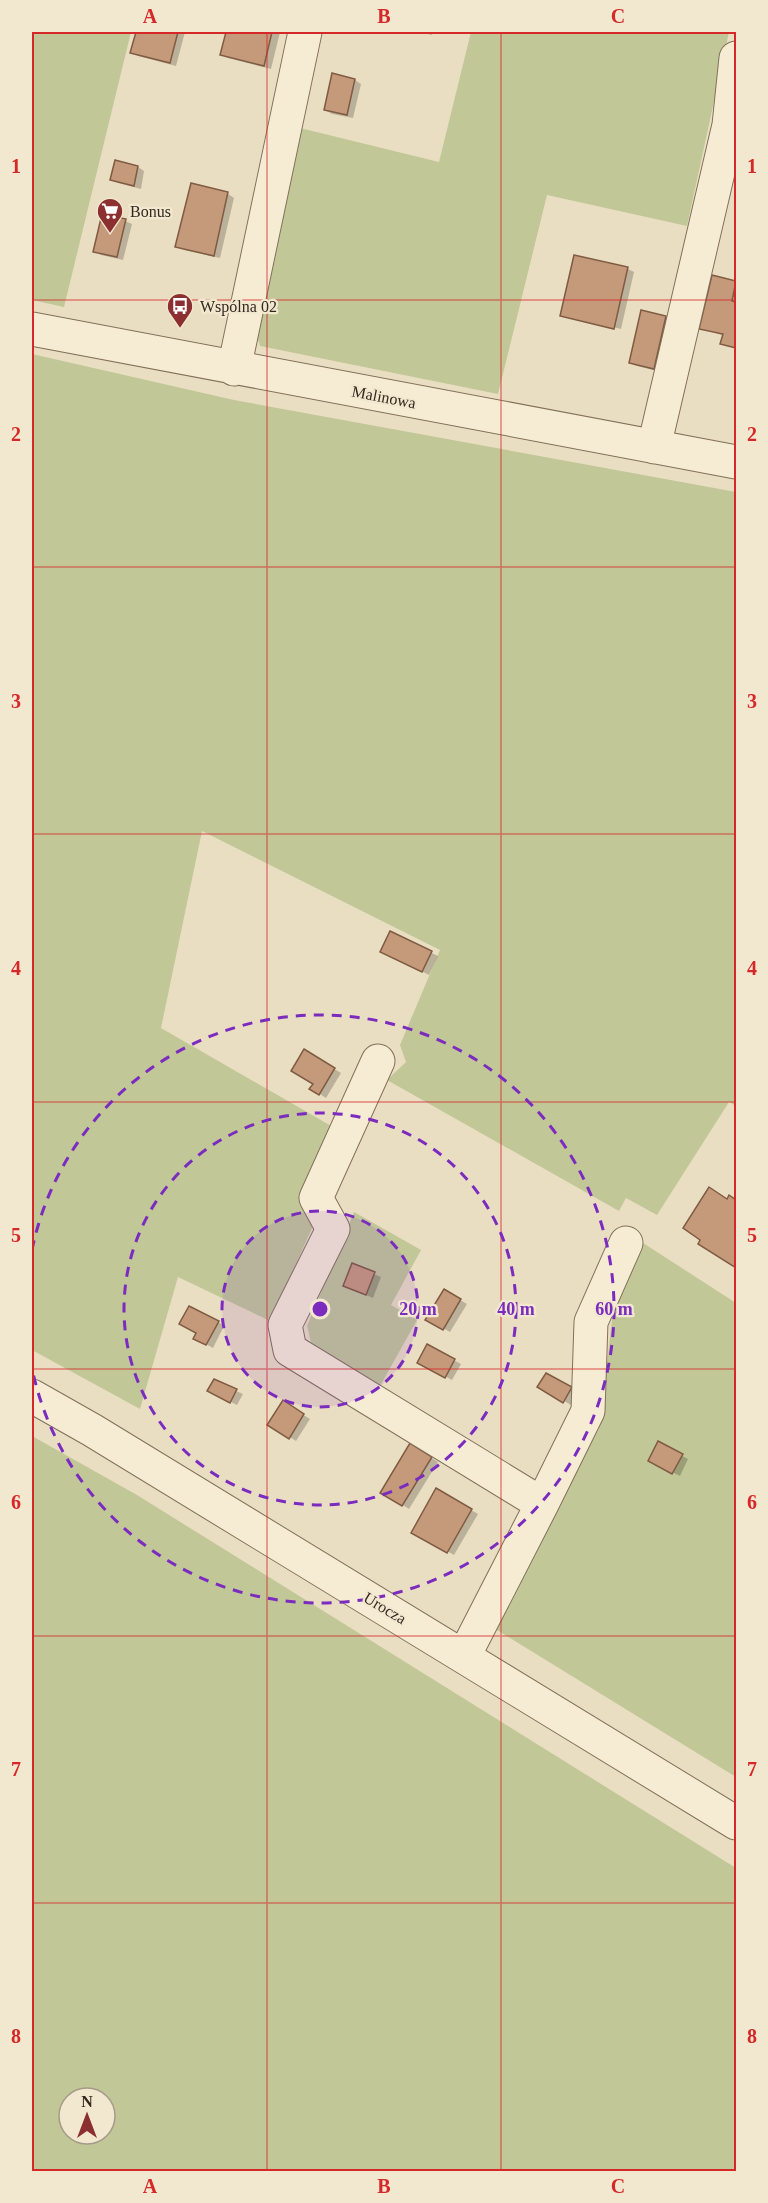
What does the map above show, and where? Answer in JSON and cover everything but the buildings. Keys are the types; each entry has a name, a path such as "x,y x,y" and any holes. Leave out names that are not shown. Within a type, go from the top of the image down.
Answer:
{"street":[{"path":"234,369 304,32"},
{"path":"654,447 729,125 736,58"},
{"name":"Malinowa","path":"32,329 234,369 736,462"},
{"path":"378,1061 316,1198 333,1229 285,1325 290,1350 542,1504"},
{"path":"464,1656 588,1411 591,1322 626,1243"},
{"name":"Urocza","path":"32,1396 92,1430 736,1823"}],"green space":[{"path":"32,32 131,32 64,307 32,300"},
{"path":"471,32 729,32 687,226 547,195 498,394 260,346 256,333 296,127 439,162"},
{"path":"32,354 234,400 736,492 736,1106 729,1102 657,1215 626,1198 619,1211 387,1080 406,1062 400,1045 440,950 202,831 161,1028 333,1127 299,1198 313,1226 270,1321 178,1277 140,1409 32,1350"},
{"path":"354,1212 421,1250 391,1305 417,1320 380,1386 311,1342 307,1326"},
{"path":"640,1241 736,1303 736,1777 484,1622 599,1429 615,1295"},
{"path":"32,1436 137,1495 736,1868 736,2171 32,2171"}],"place":[{"name":"Bonus","path":"110,234"},
{"name":"Wspólna 02","path":"180,329"}]}
